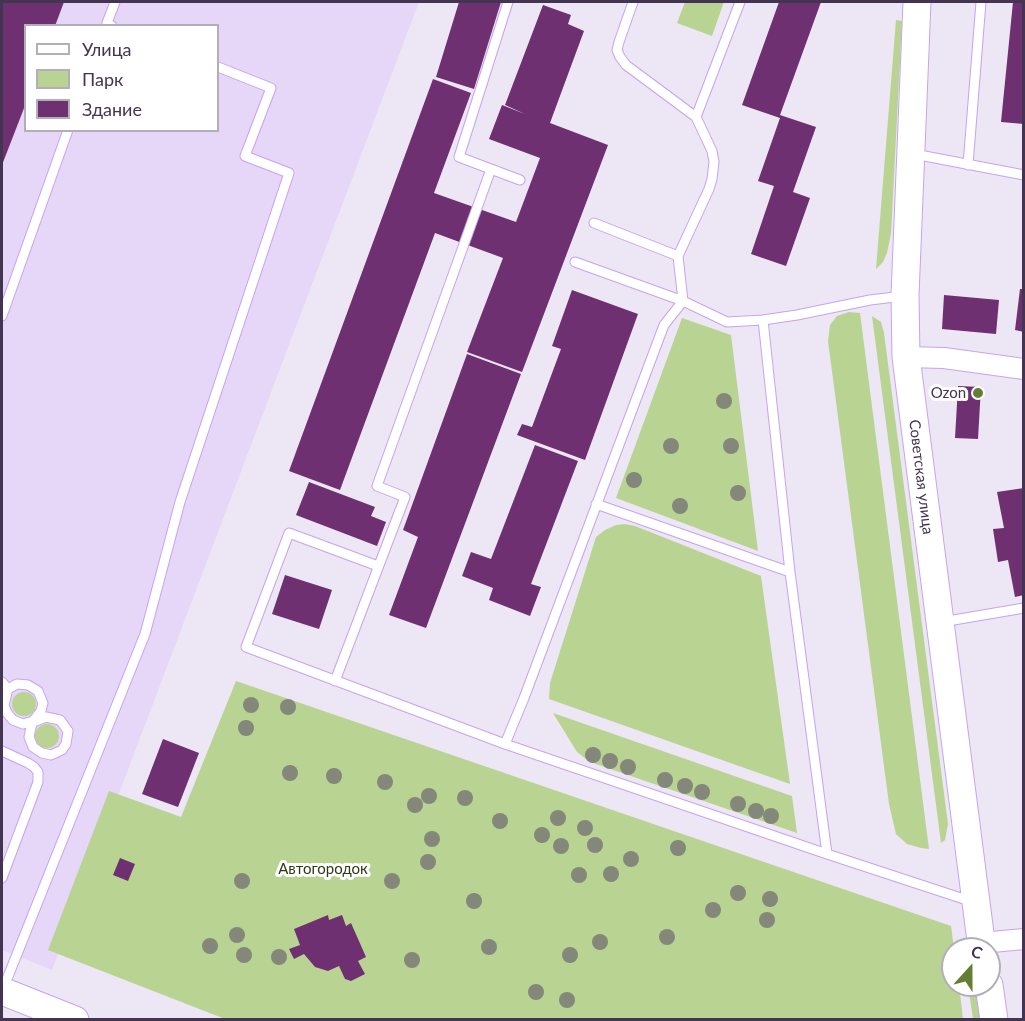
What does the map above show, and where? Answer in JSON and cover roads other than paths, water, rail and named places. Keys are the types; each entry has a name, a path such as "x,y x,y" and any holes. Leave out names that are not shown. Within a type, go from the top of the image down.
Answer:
{"main road":[{"name":"Советская улица","path":"917,2 905,295 906,357 981,937"},
{"path":"2,991 64,1018"},
{"path":"990,997 994,1020"}],"street":[{"path":"906,357 944,358 1023,369"},
{"path":"1001,943 1023,939"}],"lane":[{"path":"108,24 115,2"},
{"path":"508,2 459,157 520,180"},
{"path":"506,744 664,325 683,301 678,256 712,179 714,162 712,151 696,117 626,65 620,57 617,50 633,2"},
{"path":"696,117 740,2"},
{"path":"968,165 981,2"},
{"path":"2,991 145,634 180,502 289,173 245,156 271,88 219,67"},
{"path":"2,316 67,132"},
{"path":"911,153 1023,176"},
{"path":"335,681 405,497 377,486 491,169"},
{"path":"594,223 678,256"},
{"path":"575,262 683,301 727,321 763,320 905,295"},
{"path":"763,320 790,572 827,854"},
{"path":"596,504 790,572"},
{"path":"378,566 289,532 246,647 506,744 827,854 976,902"},
{"path":"940,623 1023,608"},
{"path":"5,685 4,705 13,720 23,724 33,721 46,717 60,720 68,731 66,744 62,750 51,755 42,753 33,747 29,737 33,721 41,711 43,703 38,691 28,684 5,685"},
{"path":"2,751 34,767 38,772 38,782 2,878"}],"place":[{"name":"Ozon","path":"978,393"}],"park label":[{"name":"Автогородок","path":"323,869"}]}
